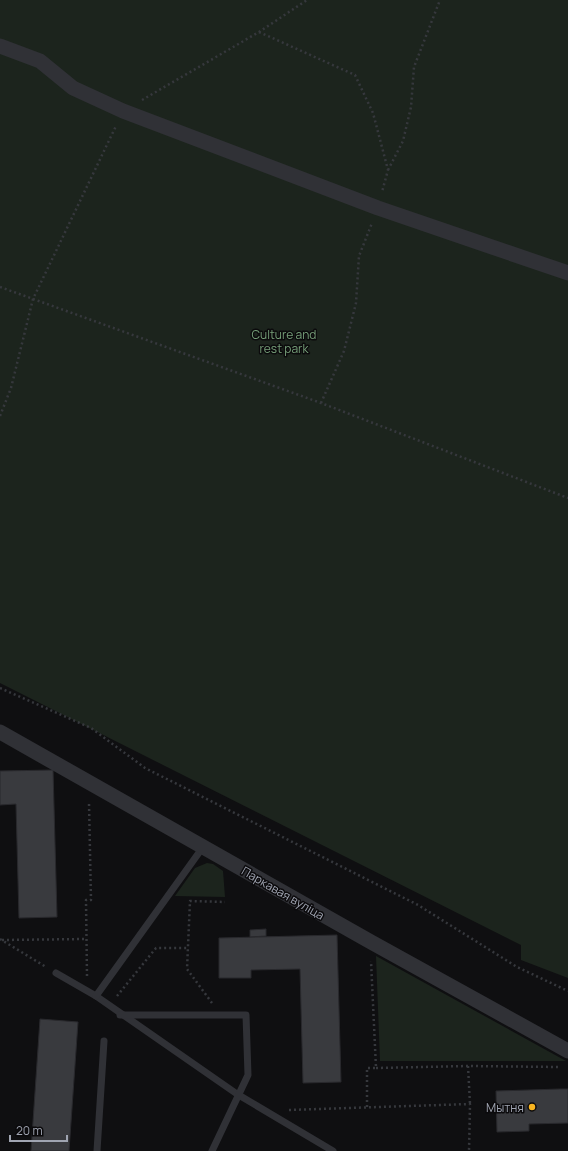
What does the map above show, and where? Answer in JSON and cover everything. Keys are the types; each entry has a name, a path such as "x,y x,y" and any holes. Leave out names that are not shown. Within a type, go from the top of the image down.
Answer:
{"street":[{"path":"0,46 40,61 73,88 123,111 378,208 568,273"},
{"name":"Паркавая вуліца","path":"0,732 370,942 568,1051"}],"lane":[{"path":"96,996 203,847"},
{"path":"56,973 96,996 237,1094 333,1151"},
{"path":"120,1014 246,1015 248,1075 237,1094 212,1151"},
{"path":"97,1151 104,1041"}],"path":[{"path":"0,416 11,388 33,299 123,111 259,32 307,0"},
{"path":"320,403 344,351 356,303 359,256 378,208 388,170 403,141 411,107 414,67 440,0"},
{"path":"259,32 355,75 373,113 388,170"},
{"path":"0,287 320,403 568,498"},
{"path":"0,688 91,728 145,768 418,905 517,967 568,992"},
{"path":"88,992 86,900 91,900 89,782"},
{"path":"221,1015 187,969 190,900 225,902"},
{"path":"1,940 87,939"},
{"path":"1,940 56,973"},
{"path":"370,942 376,1068"},
{"path":"109,1006 156,948 188,948"},
{"path":"468,1066 470,1104 469,1151"},
{"path":"368,1107 367,1068 560,1066"},
{"path":"264,1111 470,1104"}],"green space":[{"name":"Culture and rest park","path":"0,0 568,0 568,978 521,960 521,945 0,683"},
{"path":"207,863 213,864 223,871 225,897 175,896 195,868"},
{"path":"376,956 566,1061 380,1061"}],"building":[{"path":"53,770 57,917 19,918 16,804 0,805 0,771"},
{"path":"266,929 266,936 250,937 250,930"},
{"path":"337,935 341,1082 303,1083 300,969 251,970 251,978 219,978 219,938"},
{"path":"40,1019 78,1022 69,1151 31,1151"},
{"name":"Мытня","path":"568,1089 568,1123 529,1124 529,1131 497,1132 496,1091"}],"place":[{"name":"Мытня","path":"532,1107"}]}
